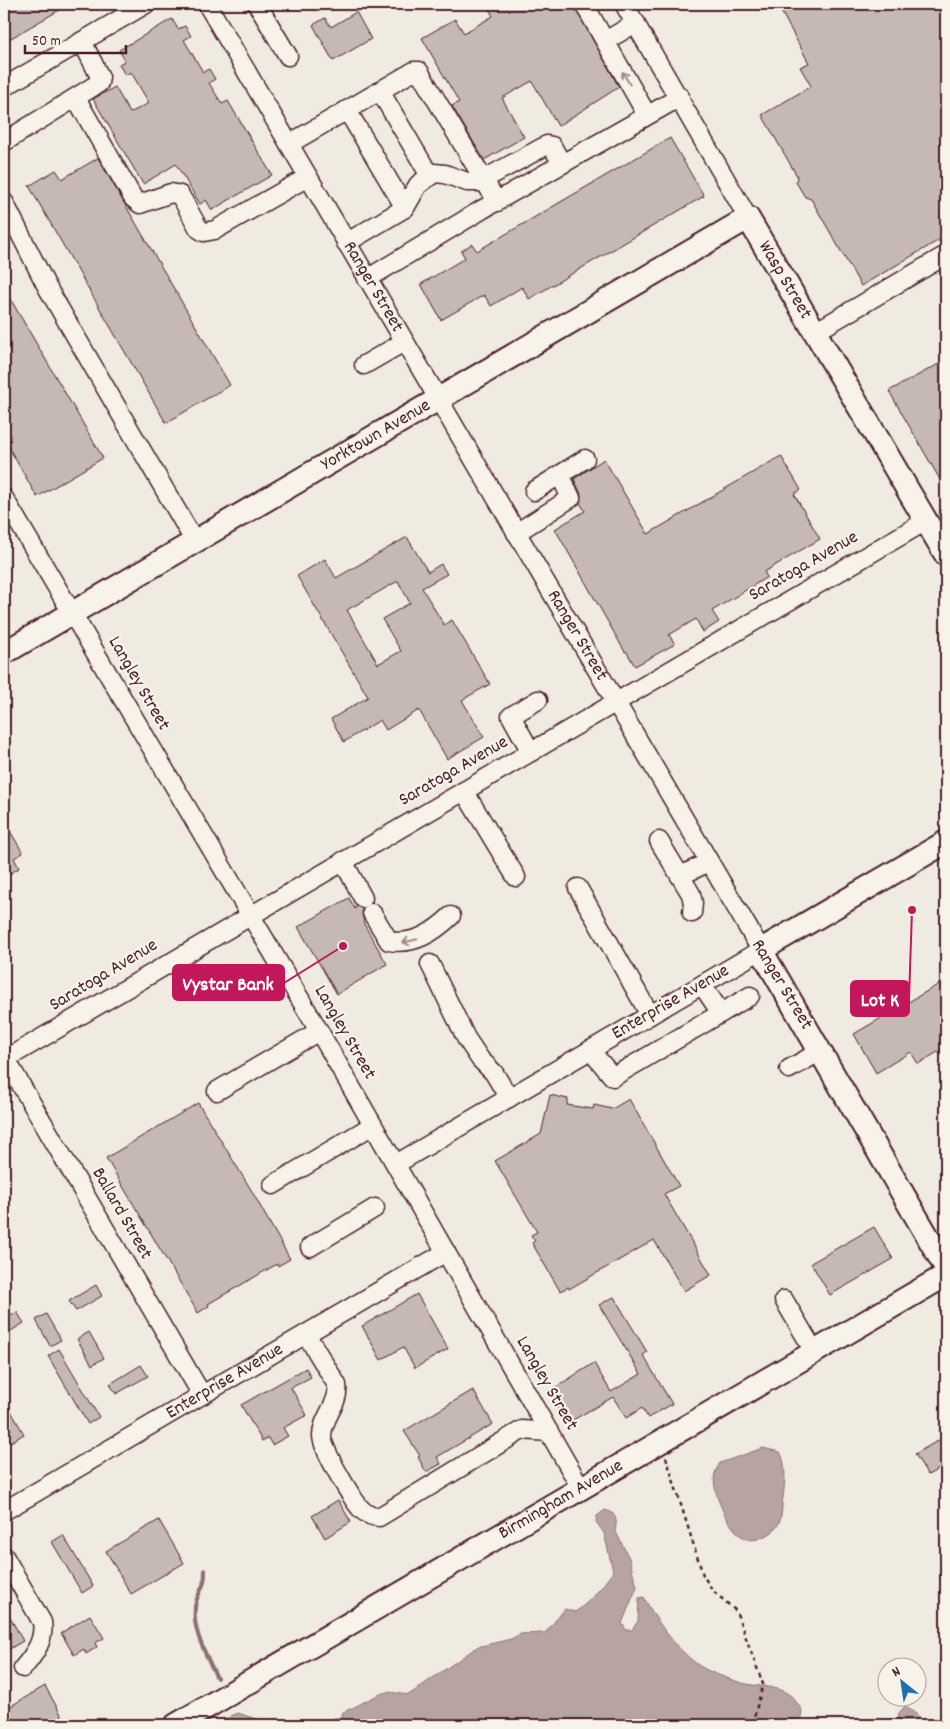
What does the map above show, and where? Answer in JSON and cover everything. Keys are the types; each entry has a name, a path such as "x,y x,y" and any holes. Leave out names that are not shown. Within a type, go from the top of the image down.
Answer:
{"main road":[{"name":"Wasp Street","path":"748,218 946,555"},
{"name":"Yorktown Avenue","path":"4,654 748,218"},
{"name":"Enterprise Avenue","path":"761,950 946,842"},
{"name":"Ranger Street","path":"761,950 946,1268"},
{"name":"Birmingham Avenue","path":"176,1725 946,1275"}],"street":[{"path":"4,87 146,4"},
{"name":"Ranger Street","path":"207,4 761,950"},
{"path":"257,4 288,56"},
{"path":"584,4 647,116"},
{"name":"Wasp Street","path":"624,4 680,97 748,218"},
{"path":"605,41 636,23"},
{"path":"4,142 94,88 99,83 100,77 82,41"},
{"path":"289,144 414,71 422,74 497,202"},
{"path":"380,92 430,176"},
{"path":"367,279 680,97"},
{"path":"76,98 132,198 140,204 171,192 180,195 200,229 204,232 215,230 308,177"},
{"path":"347,110 405,208"},
{"path":"346,243 405,208 418,185 430,176 440,172 473,183 484,179 547,144 552,146 562,164"},
{"path":"4,202 52,295 195,542"},
{"path":"815,332 946,255"},
{"path":"364,365 404,342"},
{"path":"534,490 585,459"},
{"path":"516,533 571,498 560,475"},
{"name":"Langley Street","path":"4,498 374,1125 581,1488"},
{"name":"Saratoga Avenue","path":"4,1058 926,520"},
{"path":"531,752 511,716 538,700"},
{"path":"464,791 516,877"},
{"path":"659,841 691,894 693,903 692,913"},
{"path":"343,861 367,906 389,941 402,943 414,941 443,924 452,916"},
{"path":"680,876 709,862"},
{"path":"578,888 650,1015"},
{"name":"Enterprise Avenue","path":"396,1164 761,950"},
{"path":"430,964 466,1038 480,1059 494,1073 509,1098"},
{"path":"702,985 721,1013"},
{"path":"590,1050 614,1077 750,996"},
{"path":"217,1090 319,1031"},
{"path":"789,1070 821,1051"},
{"name":"Ballard Street","path":"4,1058 202,1395"},
{"path":"273,1185 374,1125"},
{"path":"310,1247 375,1208"},
{"name":"Enterprise Avenue","path":"4,1511 446,1252"},
{"path":"784,1300 814,1352"},
{"path":"306,1334 337,1385 338,1394 321,1434 322,1446 361,1509 371,1517 379,1517 522,1430 549,1432"},
{"path":"4,1556 44,1632 39,1644 23,1668"}],"path":[{"path":"4,928 7,933"},
{"path":"665,1454 703,1575 712,1590 736,1611 763,1684 752,1725"}],"shaded area":[{"path":"763,1448 780,1452 784,1462 785,1480 781,1514 778,1525 772,1532 758,1539 749,1540 734,1529 728,1520 718,1500 714,1481 715,1473 720,1463"},
{"path":"605,1510 612,1513 615,1517 615,1530 629,1558 637,1587 622,1623 626,1630 632,1630 638,1621 639,1598 644,1597 663,1628 690,1659 709,1671 726,1678 786,1692 794,1699 802,1711 800,1725 319,1725 334,1718 341,1718 343,1712 383,1693 410,1694 477,1647 511,1639 520,1634 545,1633 565,1609 575,1612 580,1609 596,1593 613,1571 604,1533 596,1522 597,1516"},
{"path":"905,1706 916,1714 923,1725 897,1725 899,1713"},
{"path":"238,1713 256,1719 264,1725 231,1725 231,1716"}],"building":[{"path":"4,4 70,4 4,42"},
{"path":"486,4 573,4 619,87 558,126 532,81 502,98 524,137 484,160 452,106 459,102 422,38 455,19 464,33 493,16"},
{"path":"777,4 946,4 946,236 861,286 811,199 805,197 796,182 797,176 762,115 811,86 800,67 809,63"},
{"path":"356,12 371,39 333,61 313,25 325,18 331,27"},
{"path":"172,19 178,29 185,26 191,36 184,40 203,72 209,69 215,79 209,83 222,104 228,101 272,175 212,210 206,200 200,204 176,164 143,184 93,99 115,87 130,113 149,103 131,72 125,75 119,64 125,61 119,50"},
{"path":"670,138 704,196 529,299 522,287 491,306 484,295 441,320 421,284 465,258 461,251 472,244 477,251"},
{"path":"98,158 230,385 166,423 29,186 56,170 62,179"},
{"path":"4,288 103,458 37,497 4,439"},
{"path":"946,360 946,490 889,391"},
{"path":"781,456 801,490 794,494 820,539 764,572 767,577 712,611 719,622 703,632 696,619 669,635 675,644 635,666 625,652 555,529 585,511 580,503 581,494 574,479 604,459 648,534"},
{"path":"407,537 428,572 441,564 447,574 422,588 444,625 452,620 490,684 462,700 484,737 447,759 419,710 386,730 380,720 344,742 331,719 368,697 297,576 325,559 336,578","holes":["398,581 410,603 382,619 401,651 378,664 347,610"]},
{"path":"4,821 23,853 14,858 19,868 4,877"},
{"path":"349,898 355,909 357,906 362,909 364,924 387,964 337,994 298,927"},
{"path":"946,980 946,1047 918,1064 911,1052 876,1073 854,1034"},
{"path":"550,1095 568,1099 567,1105 593,1109 594,1105 612,1109 629,1099 679,1186 664,1194 711,1275 684,1291 654,1240 569,1289 568,1287 560,1291 532,1243 535,1241 531,1235 537,1232 495,1161 541,1134"},
{"path":"198,1103 250,1188 290,1259 278,1266 277,1264 208,1304 209,1306 198,1313 106,1158"},
{"path":"874,1227 893,1259 830,1295 811,1263"},
{"path":"96,1285 102,1296 76,1311 69,1301"},
{"path":"417,1294 448,1349 415,1368 403,1347 381,1360 362,1326"},
{"path":"614,1297 647,1352 643,1355 672,1404 648,1418 642,1408 626,1418 613,1397 566,1424 548,1392 594,1363 611,1392 641,1374 599,1305"},
{"path":"17,1312 24,1323 4,1335 4,1320"},
{"path":"46,1314 61,1340 50,1346 36,1320"},
{"path":"89,1332 104,1358 92,1365 77,1339"},
{"path":"59,1349 99,1417 88,1424 48,1356"},
{"path":"141,1365 148,1376 116,1394 110,1384"},
{"path":"306,1368 311,1377 291,1388 307,1415 283,1428 288,1436 272,1445 268,1438 262,1441 241,1405"},
{"path":"473,1390 493,1424 437,1457 441,1464 426,1472 418,1457 420,1456 404,1431"},
{"path":"4,1399 24,1434 4,1446"},
{"path":"946,1436 946,1465 928,1475 915,1454"},
{"path":"338,1500 351,1522 325,1538 312,1516"},
{"path":"159,1520 184,1563 131,1594 106,1551"},
{"path":"63,1535 93,1586 82,1593 52,1542"},
{"path":"4,1606 23,1641 4,1652"},
{"path":"90,1615 104,1638 95,1643 97,1647 86,1654 84,1649 74,1655 61,1633"},
{"path":"45,1686 67,1725 4,1725 4,1710"}],"waterway":[{"path":"205,1570 204,1582 196,1604 196,1626 201,1644 217,1678"}],"place":[{"name":"Lot K","path":"912,910"},
{"name":"Vystar Bank","path":"343,946"}]}
